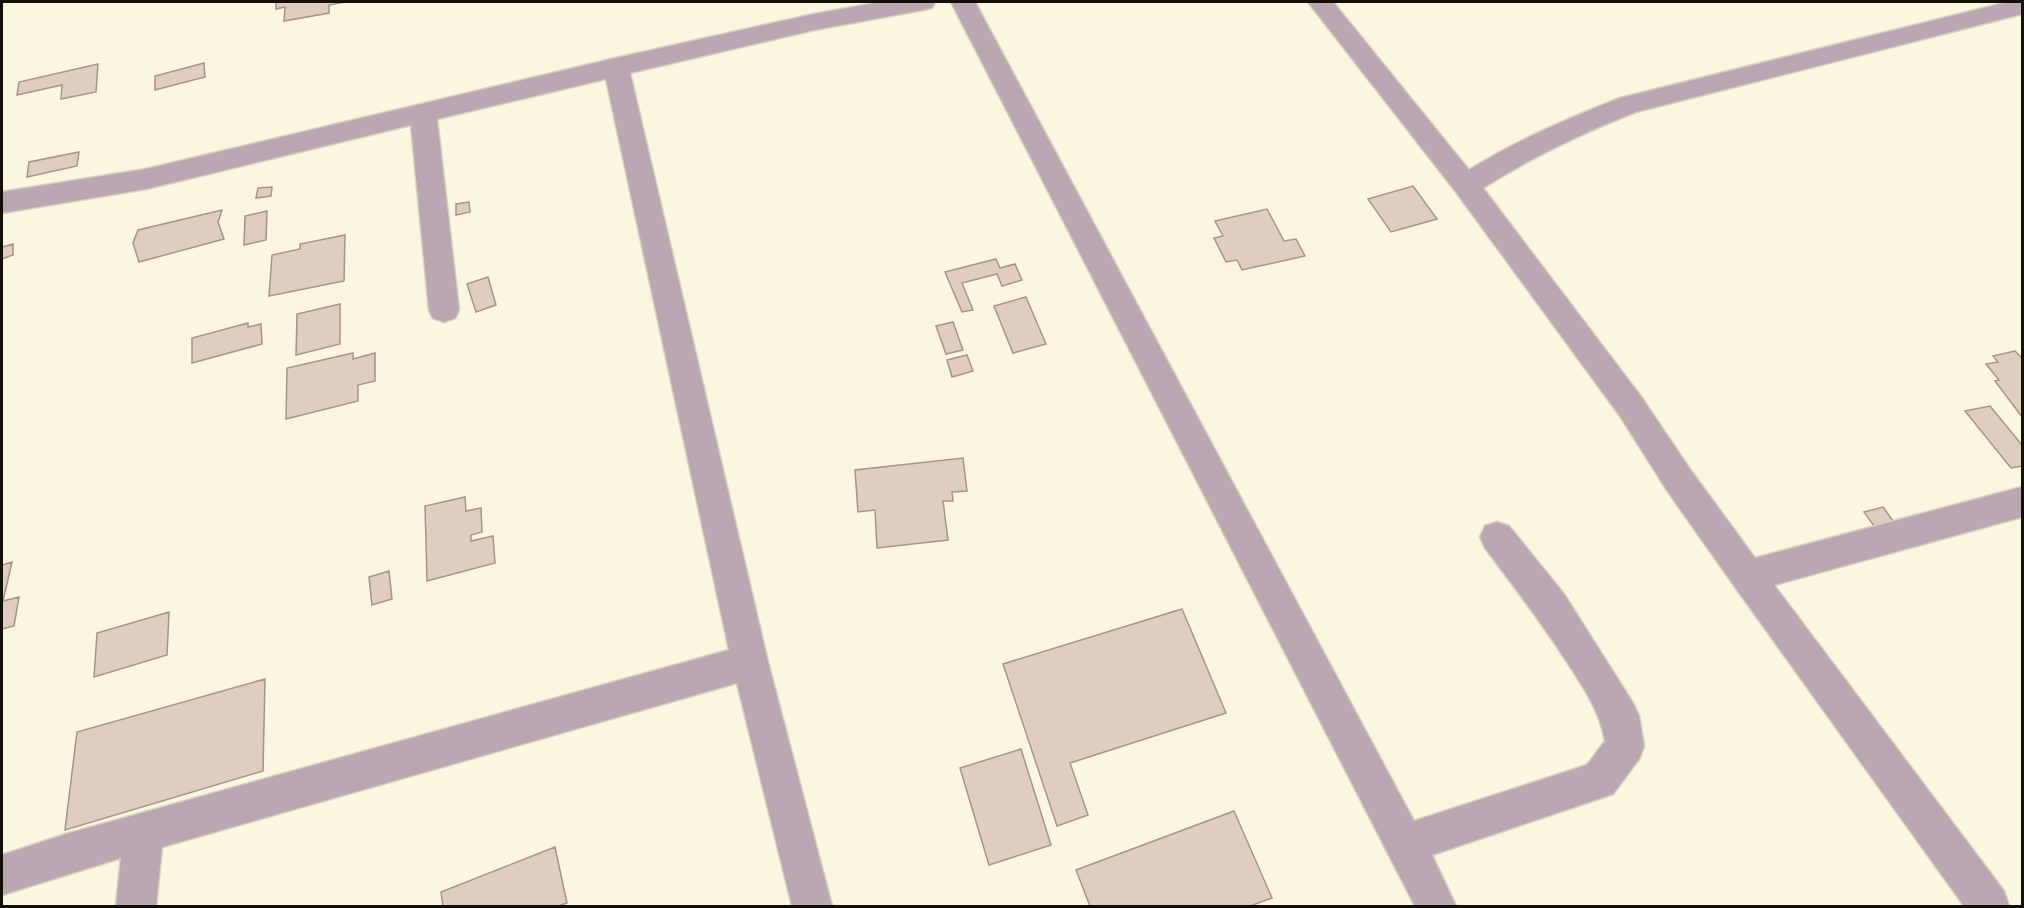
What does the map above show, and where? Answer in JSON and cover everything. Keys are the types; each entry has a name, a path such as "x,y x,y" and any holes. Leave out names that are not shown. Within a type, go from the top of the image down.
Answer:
{"street":[{"path":"2,202 146,179 616,67 814,22 923,2"},
{"path":"963,2 1436,906"},
{"path":"1320,2 1466,185 1631,407 1680,482 1747,576 1989,906"},
{"path":"1466,185 1511,157 1567,129 1629,105 2022,6"},
{"path":"616,67 750,662 812,906"},
{"path":"423,113 444,310"},
{"path":"1747,576 2022,502"},
{"path":"1405,844 1599,780 1625,746 1620,716 1597,676 1551,606 1497,537"},
{"path":"2,875 144,832 750,662"},
{"path":"136,906 144,832"}],"building":[{"path":"276,2 345,2 329,5 329,13 284,21 285,7 276,9"},
{"path":"204,63 205,77 155,90 155,76"},
{"path":"98,64 96,92 61,99 62,85 17,95 19,82"},
{"path":"79,152 77,166 27,177 29,162"},
{"path":"1413,186 1437,219 1391,232 1368,199"},
{"path":"272,187 271,196 256,198 258,188"},
{"path":"469,202 470,212 456,215 456,204"},
{"path":"1267,209 1284,241 1296,239 1305,256 1242,270 1237,260 1226,262 1214,238 1223,236 1215,221"},
{"path":"222,210 218,222 224,239 139,262 133,243 138,230"},
{"path":"267,211 266,240 244,245 245,216"},
{"path":"345,235 344,281 269,296 272,255 300,249 300,244"},
{"path":"13,244 13,255 2,259 2,247"},
{"path":"996,259 1000,268 1015,264 1022,280 1002,286 997,274 962,283 973,310 962,312 945,272"},
{"path":"488,277 496,305 476,312 467,284"},
{"path":"1026,297 1046,344 1013,353 994,306"},
{"path":"340,304 340,344 296,355 297,314"},
{"path":"953,322 963,350 946,354 936,326"},
{"path":"248,323 248,327 261,324 262,344 192,363 192,338"},
{"path":"2015,351 2022,358 2022,417 1995,381 1999,380 1986,364 1998,362 1993,356"},
{"path":"353,353 353,359 375,353 375,381 358,385 358,401 286,419 287,368"},
{"path":"967,355 973,371 952,377 947,360"},
{"path":"1990,406 2022,445 2022,466 2011,468 1965,411"},
{"path":"963,458 967,491 952,492 953,501 943,501 948,540 877,548 875,510 858,512 855,470"},
{"path":"465,497 466,511 481,508 482,532 471,535 471,541 493,536 495,563 427,581 425,506"},
{"path":"1883,507 1893,521 1874,526 1864,512"},
{"path":"12,562 3,601 19,597 14,626 2,629 2,565"},
{"path":"389,571 392,599 372,605 369,577"},
{"path":"1182,609 1226,713 1070,763 1088,815 1057,826 1003,664"},
{"path":"169,612 167,655 94,677 97,633"},
{"path":"265,679 263,771 65,830 77,732"},
{"path":"1021,749 1051,845 989,865 960,768"},
{"path":"1234,811 1272,898 1250,906 1090,906 1076,870"},
{"path":"555,847 567,903 558,906 443,906 441,892"}]}
